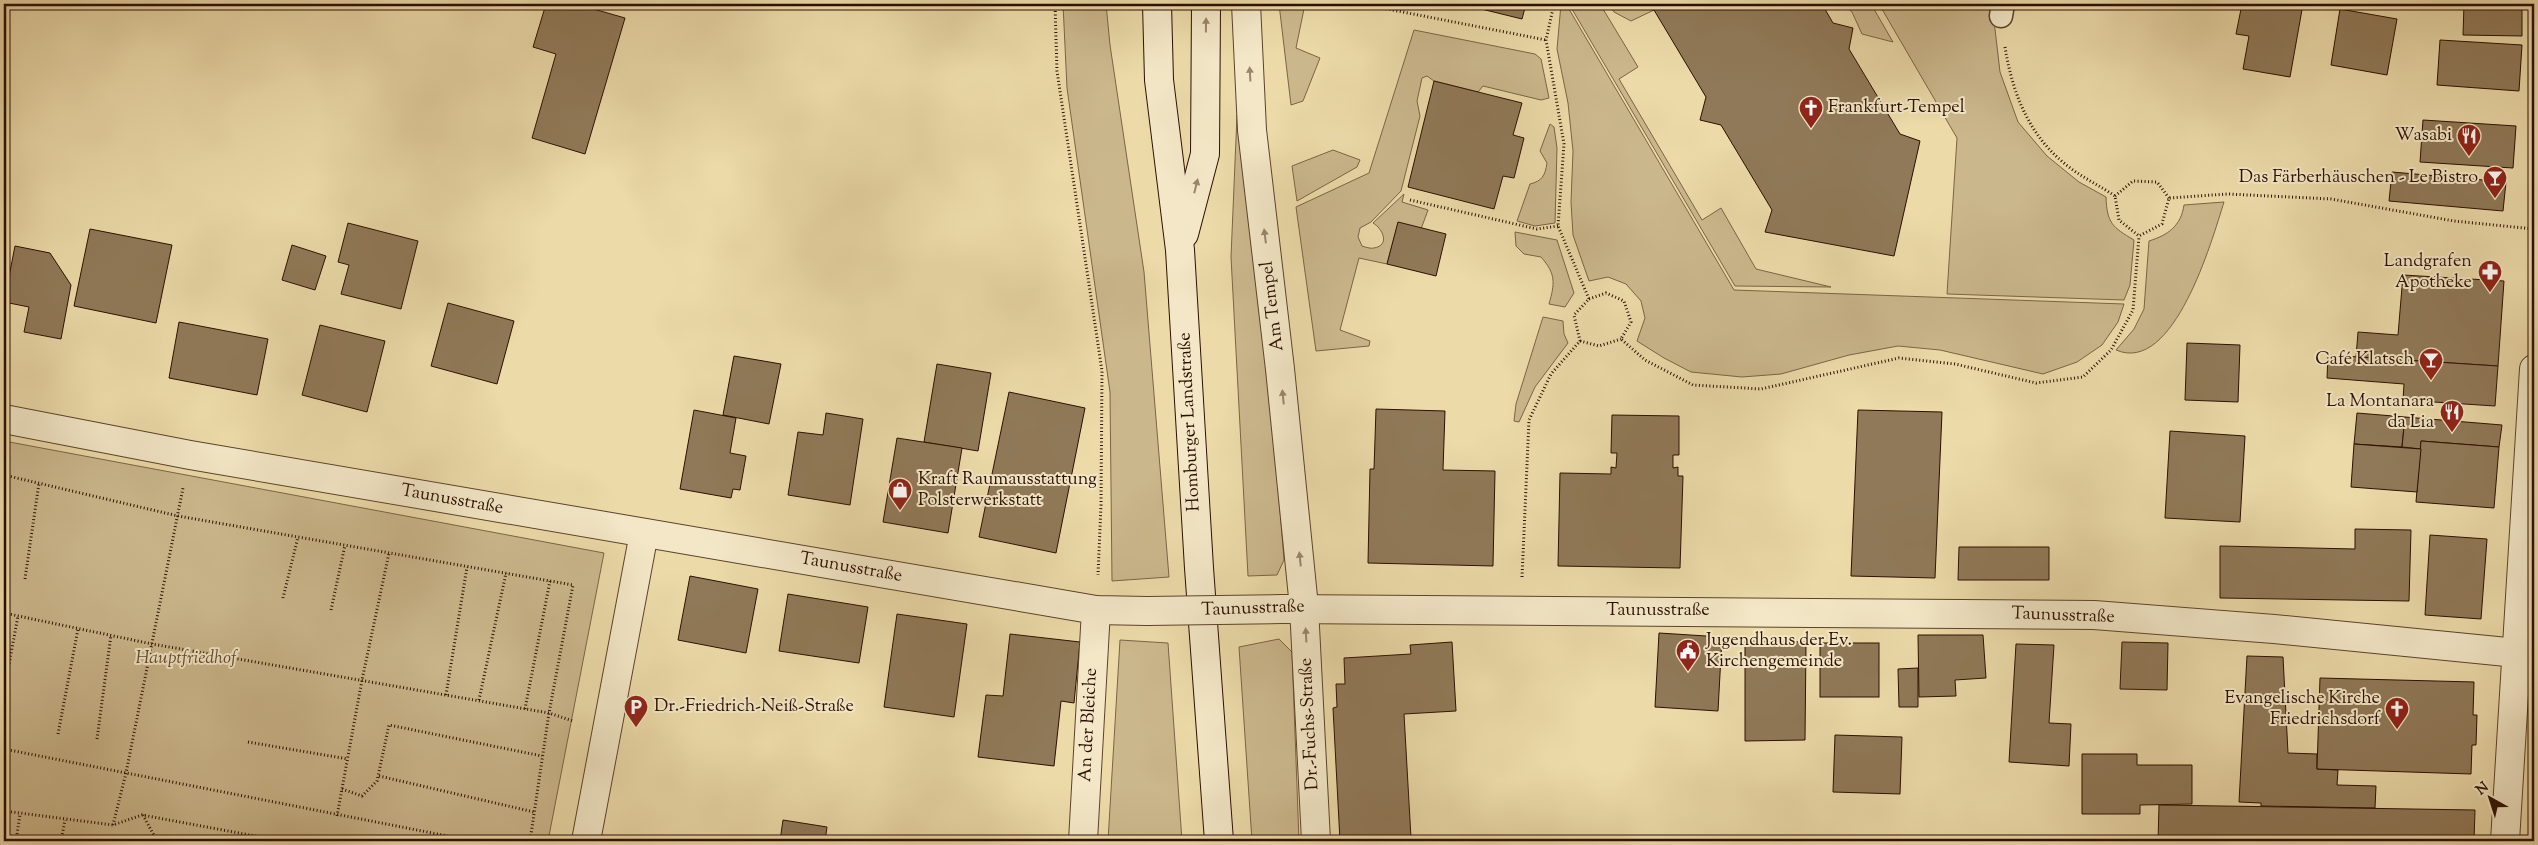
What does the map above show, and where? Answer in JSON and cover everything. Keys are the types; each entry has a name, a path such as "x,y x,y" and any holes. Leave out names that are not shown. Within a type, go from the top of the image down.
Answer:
{"street":[{"path":"1144,4 1159,80"},
{"name":"Homburger Landstraße","path":"1157,4 1159,80 1180,250 1199,568 1219,841"},
{"path":"1180,250 1205,154 1206,4"},
{"name":"Am Tempel","path":"1246,4 1252,130 1280,369 1293,608"},
{"path":"2505,841 2534,369"},
{"name":"Taunusstraße","path":"4,419 190,455 1096,610 1147,611 1293,608 1501,609 2094,616 2274,629 2517,653"},
{"path":"586,841 644,533"},
{"name":"Dr.-Fuchs-Straße","path":"1293,608 1316,841"},
{"name":"An der Bleiche","path":"1083,841 1096,610"}],"path":[{"path":"1055,4 1057,71 1102,370 1101,505 1096,610"},
{"path":"1362,4 1546,40"},
{"path":"1554,4 1546,40 1564,144 1558,226 1589,299"},
{"path":"2002,10 2010,77 2032,129 2064,163 2115,196 2119,220 2139,236"},
{"path":"2115,196 2133,181 2157,182 2169,198"},
{"path":"2169,198 2228,194 2331,199 2454,221 2534,229"},
{"path":"2139,236 2162,224 2169,198"},
{"path":"1410,200 1537,230 1558,226"},
{"path":"1621,339 1645,360 1693,385 1761,389 1899,358 1955,364 2036,383 2083,377 2111,350 2133,310 2139,236"},
{"path":"1606,293 1624,301 1631,322 1621,339 1599,346 1580,341 1574,315 1589,299 1606,293"},
{"path":"1501,609 1499,585 1522,579 1529,420 1551,374 1580,341"},
{"path":"113,825 126,774 190,455"},
{"path":"4,475 178,516 574,585 549,713 530,841"},
{"path":"25,579 40,484"},
{"path":"283,598 298,537"},
{"path":"331,610 344,545"},
{"path":"337,816 362,680 389,553"},
{"path":"446,695 467,566"},
{"path":"478,700 506,574"},
{"path":"525,709 550,581"},
{"path":"4,613 152,644 549,713 571,721"},
{"path":"4,691 18,616"},
{"path":"58,734 78,628"},
{"path":"97,739 111,635"},
{"path":"342,789 362,796 377,781 389,725 542,756"},
{"path":"248,742 348,759"},
{"path":"4,749 337,816 473,841"},
{"path":"379,776 534,812"},
{"path":"4,811 113,825 142,815 282,841"},
{"path":"16,841 20,814"},
{"path":"142,815 157,841"},
{"path":"62,841 65,820"}],"green space":[{"path":"1063,4 1106,4 1110,45 1144,272 1169,577 1112,581 1110,392 1067,88"},
{"path":"1279,4 1305,4 1296,48 1320,58 1303,101 1291,105"},
{"path":"1561,4 1566,4 1734,290 2124,304 2118,322 2102,345 2077,362 2043,374 1940,350 1898,346 1849,355 1781,374 1742,377 1691,372 1664,358 1637,341 1645,318 1641,301 1626,284 1608,277 1589,281 1573,235 1571,202 1573,151 1568,103 1557,49"},
{"path":"1569,4 1600,4 1638,67 1619,79 1702,220 1721,208 1756,269 1831,287 1735,286"},
{"path":"1609,4 1634,4 1634,6 1654,10 1631,21 1614,12"},
{"path":"1843,4 1871,4 1893,42 1862,34 1852,12"},
{"path":"1879,4 1994,4 1993,12 2000,72 2018,122 2047,156 2079,182 2106,197 2109,219 2116,228 2134,240 2130,285 2124,300 1947,294 1957,138"},
{"path":"1414,30 1535,54 1541,59 1549,98 1541,100 1483,86 1478,92 1434,81 1427,76 1422,78 1417,101 1420,116 1401,191 1371,222 1360,228 1358,237 1362,246 1374,248 1382,244 1384,240 1382,232 1373,223 1404,194 1402,202 1428,210 1421,229 1398,223 1387,264 1359,258 1340,330 1370,341 1369,346 1316,351 1296,207 1369,173"},
{"path":"1237,115 1269,369 1284,560 1277,575 1248,576 1231,257"},
{"path":"1550,124 1554,127 1557,148 1555,223 1535,226 1517,221 1530,184 1540,179 1545,171 1547,163 1540,151"},
{"path":"1333,150 1360,160 1357,167 1297,201 1292,166"},
{"path":"2224,202 2200,272 2187,300 2172,324 2156,343 2137,352 2116,350 2134,329 2144,309 2149,241 2168,233 2177,224 2184,205"},
{"path":"1515,232 1557,240 1574,293 1565,307 1549,304 1553,284 1552,274 1541,257 1524,254 1516,246"},
{"path":"1543,317 1563,321 1564,334 1568,343 1535,387 1519,422 1514,421 1516,404"},
{"name":"Hauptfriedhof","path":"4,441 604,553 548,841 4,841"},
{"path":"1279,639 1292,652 1299,841 1252,841 1239,647"},
{"path":"1120,640 1168,643 1182,841 1108,841"}],"building":[{"path":"546,4 576,4 625,18 585,154 532,138 556,54 533,47"},
{"path":"1461,4 1526,4 1522,19"},
{"name":"Frankfurt-Tempel","path":"1634,4 1822,4 1833,23 1853,28 1849,49 1900,134 1920,141 1894,256 1765,232 1772,210 1721,125 1700,120 1706,97 1654,10 1633,6"},
{"path":"2242,4 2303,4 2290,77 2243,69 2249,36 2236,34"},
{"path":"2464,4 2522,4 2522,36 2463,35"},
{"path":"2340,9 2397,19 2387,75 2331,65"},
{"path":"2440,40 2522,45 2519,91 2437,85"},
{"path":"1434,81 1522,103 1513,135 1524,138 1514,178 1503,176 1494,209 1408,187"},
{"path":"2423,120 2516,126 2513,168 2420,162"},
{"path":"2392,172 2506,182 2503,211 2389,201"},
{"path":"1398,222 1446,234 1436,276 1387,264"},
{"path":"348,223 418,241 401,309 341,294 349,265 338,262"},
{"path":"90,229 172,245 156,323 74,306"},
{"path":"292,245 326,256 315,290 282,280"},
{"path":"15,246 50,253 71,285 61,339 24,332 29,307 4,302"},
{"path":"2403,275 2504,281 2498,366 2356,357 2358,332 2398,335"},
{"path":"448,303 514,321 497,384 431,366"},
{"path":"179,322 268,339 257,395 169,378"},
{"path":"320,325 385,341 367,412 302,395"},
{"path":"2187,343 2240,345 2238,402 2185,400"},
{"name":"Café Klatsch","path":"2328,355 2498,366 2495,406 2403,400 2404,384 2327,378"},
{"path":"734,356 781,364 769,424 723,415"},
{"path":"937,364 991,373 978,451 924,442"},
{"path":"1009,392 1085,408 1056,553 979,537"},
{"path":"1376,409 1445,411 1443,470 1495,471 1493,566 1368,563 1370,469 1374,469"},
{"path":"694,410 736,418 730,453 746,456 740,490 733,489 731,498 680,489"},
{"path":"1858,410 1942,412 1935,578 1851,576"},
{"path":"826,413 863,419 850,505 788,495 798,432 823,435"},
{"path":"2357,413 2405,417 2402,447 2354,444"},
{"path":"1612,415 1679,416 1679,455 1673,455 1673,468 1678,467 1678,476 1683,476 1680,568 1558,566 1560,473 1611,474 1611,467 1616,468 1617,453 1611,453"},
{"name":"La Montanara da Lia","path":"2405,417 2502,425 2499,447 2421,441 2421,449 2402,447"},
{"path":"2170,431 2245,436 2240,522 2165,518"},
{"path":"897,438 962,448 948,533 883,522"},
{"path":"2421,441 2499,447 2494,508 2416,502"},
{"path":"2354,444 2421,449 2417,492 2351,487"},
{"path":"2355,529 2411,530 2409,601 2220,598 2220,546 2355,549"},
{"path":"2430,535 2487,539 2481,619 2425,615"},
{"path":"1959,547 2049,547 2049,580 1958,580"},
{"path":"690,576 758,589 746,653 678,640"},
{"path":"788,594 868,607 859,663 779,651"},
{"path":"897,614 967,624 954,717 884,707"},
{"name":"Jugendhaus der Ev. Kirchengemeinde","path":"1659,633 1722,637 1718,711 1655,707"},
{"path":"1010,634 1080,642 1074,703 1061,701 1054,766 978,757 986,695 1003,696"},
{"path":"1918,635 1983,635 1986,678 1955,680 1956,696 1919,697"},
{"path":"1745,641 1806,642 1805,740 1745,741"},
{"path":"1452,642 1456,711 1404,714 1411,838 1402,838 1402,841 1340,841 1333,708 1337,707 1336,684 1345,684 1344,658 1411,654 1410,645"},
{"path":"2122,642 2168,643 2167,690 2120,689"},
{"path":"1820,643 1879,643 1879,697 1820,697"},
{"path":"2016,644 2054,645 2049,723 2071,724 2069,766 2009,762"},
{"path":"2247,656 2283,657 2288,753 2317,754 2317,769 2338,770 2337,785 2376,786 2375,808 2261,806 2261,803 2239,802"},
{"path":"1918,668 1918,707 1899,707 1898,669"},
{"name":"Evangelische Kirche Friedrichsdorf","path":"2320,678 2474,682 2473,715 2477,715 2476,745 2472,745 2471,774 2317,769"},
{"path":"1835,735 1902,737 1900,794 1833,792"},
{"path":"2082,754 2137,754 2137,765 2192,765 2192,804 2140,805 2140,814 2082,814"},
{"path":"2159,805 2475,810 2474,841 2158,841"},
{"path":"783,820 827,827 825,841 780,841"}],"place":[{"name":"Frankfurt-Tempel","path":"1811,129"},
{"name":"Wasabi","path":"2469,157"},
{"name":"Das Färberhäuschen - Le Bistro","path":"2495,199"},
{"name":"Landgrafen Apotheke","path":"2490,293"},
{"name":"Café Klatsch","path":"2431,381"},
{"name":"La Montanara da Lia","path":"2452,433"},
{"name":"Kraft Raumausstattung Polsterwerkstatt","path":"900,511"},
{"name":"Jugendhaus der Ev. Kirchengemeinde","path":"1688,672"},
{"name":"Dr.-Friedrich-Neiß-Straße","path":"636,728"},
{"name":"Evangelische Kirche Friedrichsdorf","path":"2397,730"}]}
